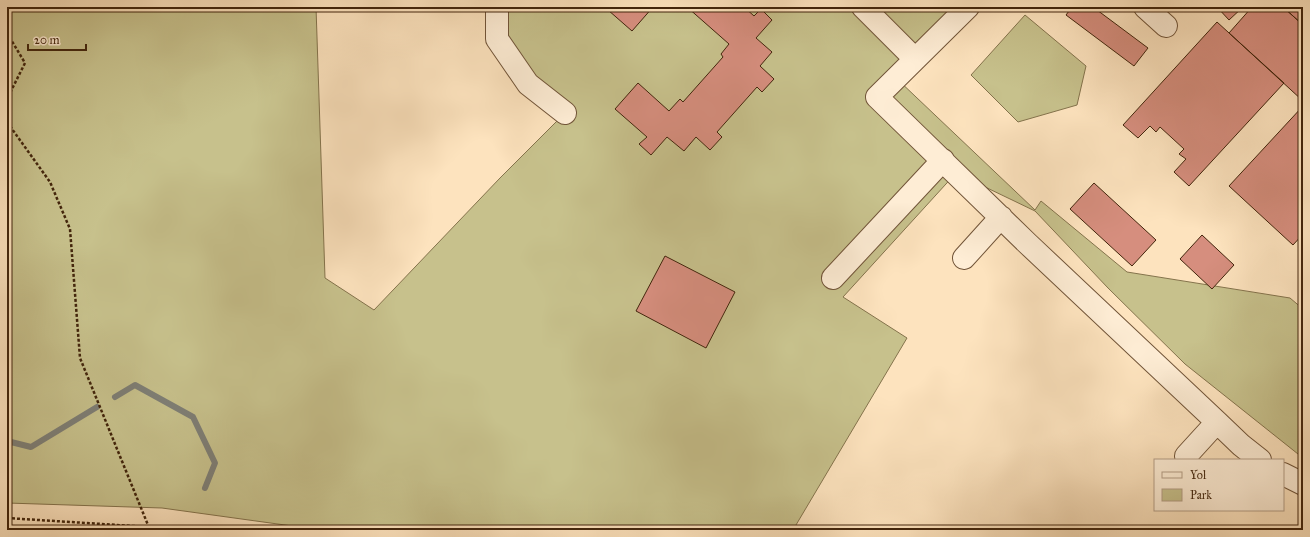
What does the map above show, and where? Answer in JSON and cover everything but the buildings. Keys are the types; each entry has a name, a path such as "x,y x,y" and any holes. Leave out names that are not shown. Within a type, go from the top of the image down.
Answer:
{"street":[{"path":"497,7 497,39 528,84 565,113"},
{"path":"863,7 915,59"},
{"path":"968,7 877,97 1241,445 1259,459"},
{"path":"1145,7 1166,26"},
{"path":"833,278 943,160"},
{"path":"964,258 1001,216"},
{"path":"1186,456 1217,422"},
{"path":"1284,474 1303,484"}],"path":[{"path":"7,33 25,63 7,98"},
{"path":"7,122 50,182 70,229 80,358 150,529"},
{"path":"7,518 150,529 197,530"}],"green space":[{"path":"7,7 316,7 325,278 374,310 500,178 565,113 497,39 497,7 967,7 896,78 1035,210 1041,201 1127,272 1290,298 1303,309 1303,458 1185,364 1108,288 1035,211 956,173 843,297 907,338 793,530 321,530 162,508 7,503"},
{"path":"1025,15 1086,66 1077,105 1018,122 971,75"}],"waterway":[{"path":"115,397 135,385 193,417 215,463 205,488"},
{"path":"7,441 31,447 97,407"}]}
